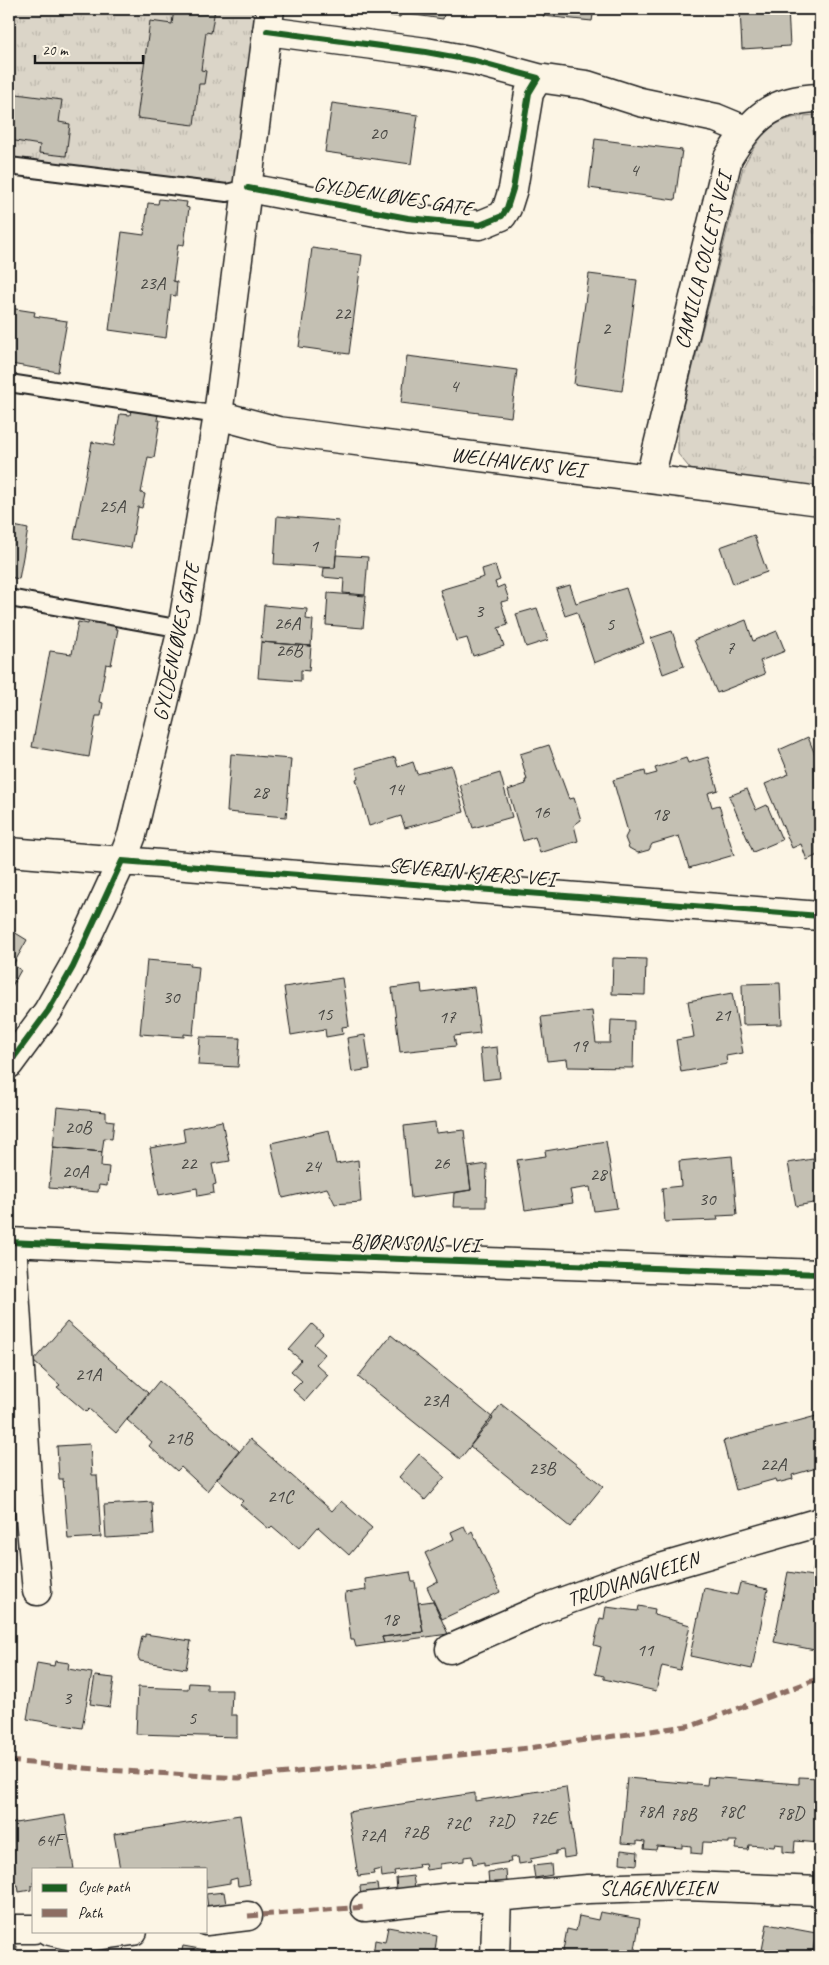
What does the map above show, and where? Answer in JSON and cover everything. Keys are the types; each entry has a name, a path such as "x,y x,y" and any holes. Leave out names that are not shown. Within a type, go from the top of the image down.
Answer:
{"street":[{"name":"GYLDENLØVES GATE","path":"9,1064 48,1011 73,967 132,836 182,628 218,415 268,20 475,61 538,78 587,85 640,102 716,118 745,130"},
{"name":"GYLDENLØVES GATE","path":"248,188 408,218 480,225 502,216 507,208 513,189 529,94 538,78"},
{"name":"CAMILLA COLLETS VEI","path":"650,478 728,158 745,130 758,117 797,98 820,98"},
{"name":"WELHAVENS VEI","path":"218,415 278,431 820,501"},
{"name":"SEVERIN KJÆRS VEI","path":"9,852 820,916"},
{"name":"BJØRNSONS VEI","path":"10,1243 820,1274"},
{"path":"10,1243 28,1496 37,1591"},
{"name":"TRUDVANGVEIEN","path":"450,1649 538,1611 633,1576 820,1522"},
{"name":"SLAGENVEIEN","path":"365,1907 452,1897 497,1897 588,1889 686,1886 820,1891"},
{"path":"495,1956 497,1897"},
{"path":"208,1921 248,1916"},
{"path":"9,1929 32,1929"},
{"path":"52,1932 81,1947 129,1932"}],"lane":[{"path":"9,166 227,193 248,188"},
{"path":"9,384 218,415"},
{"path":"9,598 182,628"}],"green space":[{"path":"9,9 270,9 248,188 9,163"},
{"path":"820,115 820,488 693,472 678,454 678,427 743,167 757,143 772,127 792,118"}],"building":[{"path":"174,9 215,9 211,33 206,32 201,70 206,71 204,84 199,84 194,125 137,118 150,21 172,24"},
{"path":"366,9 445,9 443,19 401,13 400,17 386,15 387,11"},
{"path":"543,9 594,9 592,21 543,16"},
{"path":"740,9 788,9 790,46 742,49"},
{"path":"9,93 62,100 59,122 70,124 66,156 39,153 40,145 9,140"},
{"path":"332,103 418,115 411,164 325,152"},
{"path":"595,139 682,150 675,200 589,188"},
{"path":"159,199 187,202 186,207 189,208 184,245 178,244 173,281 177,282 176,296 171,295 166,338 109,330 122,232 144,235 148,203 158,204"},
{"path":"312,248 362,255 349,354 299,347"},
{"path":"589,274 637,280 622,391 574,384"},
{"path":"9,308 35,312 34,316 67,321 58,372 11,364 12,355 9,355"},
{"path":"407,356 517,370 511,417 401,403"},
{"path":"131,410 158,415 157,420 160,420 154,458 148,457 141,493 145,494 142,508 138,507 131,548 74,538 92,442 114,446 120,414 130,415"},
{"path":"277,516 339,521 335,568 274,564"},
{"path":"9,525 28,529 19,579 9,577"},
{"path":"754,535 767,572 733,584 720,547"},
{"path":"336,555 368,557 365,595 343,593 344,579 323,577 324,568 335,568"},
{"path":"495,565 500,580 495,582 497,588 504,585 509,600 501,602 508,625 498,628 504,646 473,656 467,638 456,641 440,590 484,577 482,569"},
{"path":"570,585 576,603 626,588 644,643 594,663 577,612 565,616 556,589"},
{"path":"328,593 366,596 363,628 326,625"},
{"path":"264,605 307,609 306,619 313,620 311,646 261,642"},
{"path":"537,608 548,640 526,647 516,614"},
{"path":"89,618 117,623 115,629 118,629 111,665 106,664 99,702 103,703 101,716 96,716 89,757 32,747 50,651 72,654 78,622 88,624"},
{"path":"746,620 753,641 777,631 785,651 760,661 765,674 717,693 694,640"},
{"path":"672,631 684,666 663,674 651,638"},
{"path":"261,642 311,646 309,671 301,670 301,681 258,678"},
{"path":"808,737 820,767 820,854 807,860 801,844 792,848 765,784 789,774 779,750"},
{"path":"549,745 569,799 574,798 581,820 574,825 578,841 540,853 535,837 523,841 508,790 526,784 525,780 527,780 520,754"},
{"path":"231,754 291,759 286,817 227,812"},
{"path":"395,757 398,767 413,762 417,774 451,765 464,812 405,828 401,816 369,826 356,779 358,778 356,768"},
{"path":"708,757 718,790 708,793 712,807 719,805 734,855 689,868 679,836 652,844 649,850 638,853 629,848 625,838 628,832 613,780 645,771 646,776 657,773 655,768 686,758 688,763"},
{"path":"500,773 512,817 473,828 460,785"},
{"path":"747,789 756,810 767,805 782,840 753,852 729,796"},
{"path":"9,929 27,940 13,965 21,970 9,991"},
{"path":"613,958 646,959 645,995 612,994"},
{"path":"147,960 191,964 190,966 199,967 193,1035 184,1034 184,1037 140,1034"},
{"path":"342,978 349,1026 342,1027 343,1034 326,1037 325,1029 291,1035 284,987"},
{"path":"780,983 782,1024 743,1025 742,984"},
{"path":"421,984 422,993 474,987 480,1033 454,1036 456,1046 400,1052 392,988"},
{"path":"732,993 743,1053 726,1056 727,1064 681,1072 676,1040 694,1037 688,1001"},
{"path":"592,1011 596,1043 610,1043 611,1020 634,1021 633,1068 568,1067 567,1059 547,1061 541,1017"},
{"path":"820,1011 820,1044 815,1012"},
{"path":"365,1035 370,1069 352,1072 347,1038"},
{"path":"200,1037 240,1038 238,1067 198,1065"},
{"path":"497,1047 500,1078 483,1080 480,1049"},
{"path":"57,1107 106,1112 106,1120 114,1121 112,1139 104,1138 102,1152 53,1147"},
{"path":"222,1121 230,1161 212,1164 216,1184 213,1185 214,1193 198,1196 197,1188 159,1195 150,1148 185,1142 183,1129"},
{"path":"435,1122 436,1133 464,1130 471,1190 411,1198 404,1126"},
{"path":"329,1130 336,1164 358,1160 361,1202 335,1204 327,1188 283,1198 271,1143"},
{"path":"606,1141 617,1208 594,1211 590,1187 570,1190 573,1203 525,1210 517,1160 546,1156 545,1151"},
{"path":"53,1147 102,1152 101,1166 109,1167 107,1186 99,1185 98,1192 49,1188"},
{"path":"732,1156 737,1215 717,1216 718,1220 665,1222 662,1188 681,1186 679,1161"},
{"path":"813,1159 814,1162 820,1161 820,1210 819,1202 796,1206 788,1163"},
{"path":"487,1164 486,1207 453,1207 454,1193 471,1190 468,1167"},
{"path":"67,1322 148,1393 116,1433 89,1409 86,1412 57,1387 60,1385 33,1361"},
{"path":"312,1324 323,1334 314,1344 325,1354 316,1364 328,1375 305,1401 293,1390 302,1381 291,1371 301,1360 289,1350"},
{"path":"391,1335 493,1418 460,1459 358,1377"},
{"path":"159,1381 239,1451 207,1491 181,1467 177,1471 149,1446 152,1442 127,1420"},
{"path":"501,1404 603,1486 570,1527 470,1446"},
{"path":"820,1415 820,1467 792,1475 793,1479 777,1483 776,1479 736,1490 723,1441"},
{"path":"250,1439 332,1511 341,1501 372,1528 349,1555 318,1527 299,1549 272,1526 269,1529 240,1504 243,1501 217,1479"},
{"path":"90,1444 92,1475 97,1475 101,1537 68,1539 63,1479 59,1479 57,1446"},
{"path":"419,1454 445,1477 425,1500 399,1477"},
{"path":"152,1502 154,1535 106,1538 104,1505"},
{"path":"464,1526 468,1534 472,1531 500,1592 442,1619 427,1587 438,1581 425,1553 454,1539 451,1532"},
{"path":"815,1560 820,1561 820,1651 774,1642 788,1572 812,1576"},
{"path":"410,1572 412,1582 415,1582 423,1632 382,1637 384,1643 356,1647 354,1640 351,1640 345,1593 366,1590 365,1579"},
{"path":"740,1583 768,1589 752,1669 690,1656 704,1588 737,1595"},
{"path":"433,1601 448,1634 384,1643 382,1637 423,1632 418,1603"},
{"path":"639,1606 655,1609 654,1615 690,1625 680,1670 662,1666 656,1691 604,1679 604,1676 595,1674 601,1647 594,1645 600,1618 604,1619 606,1607 638,1611"},
{"path":"145,1634 191,1641 186,1669 140,1661 138,1657 142,1636 145,1637"},
{"path":"55,1661 69,1663 68,1669 92,1673 82,1728 27,1719 37,1663 54,1666"},
{"path":"95,1676 114,1678 110,1707 90,1704"},
{"path":"189,1683 207,1684 207,1690 232,1690 231,1715 237,1715 237,1737 136,1734 138,1687 188,1689"},
{"path":"708,1777 799,1784 799,1777 820,1778 820,1843 795,1841 794,1853 783,1852 783,1845 775,1844 774,1847 749,1845 748,1850 736,1849 737,1841 729,1841 729,1843 703,1842 702,1854 691,1853 691,1846 682,1845 682,1848 657,1846 656,1850 644,1849 645,1842 637,1841 637,1844 621,1843 627,1778 707,1785"},
{"path":"566,1787 576,1856 564,1858 563,1850 556,1851 556,1854 530,1859 531,1862 519,1864 518,1857 510,1858 511,1862 484,1866 484,1862 473,1864 472,1856 464,1857 464,1861 440,1864 440,1868 426,1870 425,1863 418,1864 419,1867 394,1871 395,1875 382,1877 381,1869 373,1871 374,1874 358,1876 348,1812 475,1793 475,1801"},
{"path":"65,1815 74,1868 32,1868 31,1890 19,1892 18,1885 10,1886 9,1890 9,1824"},
{"path":"240,1815 250,1884 238,1886 237,1878 230,1880 230,1883 208,1887 208,1868 120,1868 114,1834"},
{"path":"621,1850 638,1852 637,1865 620,1863"},
{"path":"551,1864 552,1875 535,1878 533,1866"},
{"path":"506,1870 507,1883 489,1884 488,1872"},
{"path":"413,1876 415,1888 397,1890 396,1878"},
{"path":"377,1884 379,1896 361,1898 360,1886"},
{"path":"224,1892 226,1904 208,1907 208,1894"},
{"path":"600,1912 640,1919 634,1956 562,1956 567,1929 576,1931 579,1916 598,1920"},
{"path":"767,1924 816,1933 812,1956 751,1956 751,1953 761,1955"},
{"path":"388,1927 437,1936 435,1951 449,1954 449,1956 373,1956 375,1940 385,1942"},
{"path":"9,1945 17,1946 16,1956 9,1956"},
{"path":"183,1946 223,1953 223,1956 162,1956 163,1951 181,1954"}],"marked path":[{"path":"9,1761 106,1770 239,1778 528,1748 694,1725 820,1678"},
{"path":"248,1916 365,1907"}],"cycle path":[{"path":"248,188 408,218 480,225 502,216 507,208 513,189 529,93 538,78 475,61 426,52 267,31"},
{"path":"9,1064 48,1011 73,967 122,861 820,916"},
{"path":"9,1242 345,1257 820,1274"}]}
